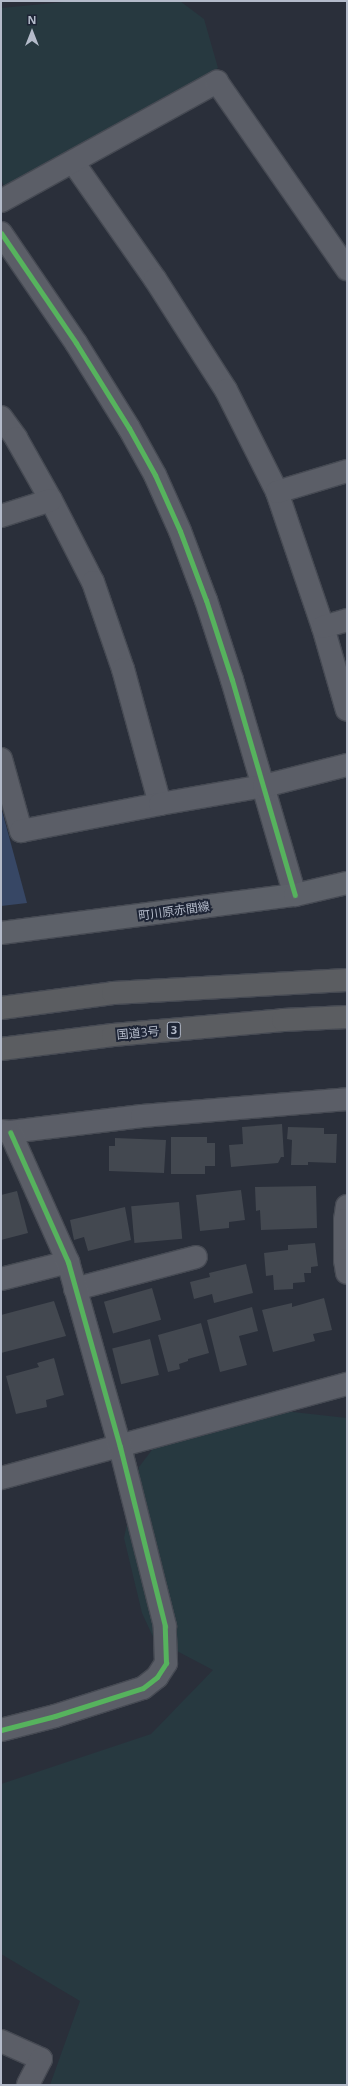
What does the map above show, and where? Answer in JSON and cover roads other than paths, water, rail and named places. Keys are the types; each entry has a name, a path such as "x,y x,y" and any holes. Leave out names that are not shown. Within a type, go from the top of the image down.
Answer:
{"highway":[{"path":"1,1008 113,994 347,980"},
{"name":"国道3号","path":"1,1048 121,1034 283,1020 347,1017"}],"main road":[{"name":"町川原赤間線","path":"1,933 295,895 347,883"}],"street":[{"path":"1,201 217,82 347,269"},
{"path":"73,162 155,279 226,390 277,492 323,627 347,710"},
{"path":"4,246 80,350 129,428 155,475 180,531 206,600 264,786 295,895"},
{"path":"1,418 16,438 51,500 93,582 123,669 160,804"},
{"path":"277,492 347,472"},
{"path":"1,516 51,500"},
{"path":"323,627 347,620"},
{"path":"2,769 21,831 160,804 264,786 347,766"},
{"path":"1,1730 55,1716 143,1688 157,1677 166,1663 165,1626 120,1447 68,1262 6,1132 142,1116 347,1099"},
{"path":"347,1206 345,1220 345,1260 347,1273"},
{"path":"75,1289 196,1256"},
{"path":"1,1280 68,1262"},
{"path":"1,1478 120,1447 347,1384"},
{"path":"1,2041 41,2059 28,2085"}],"water":[{"path":"1,807 27,903 1,906"}]}
